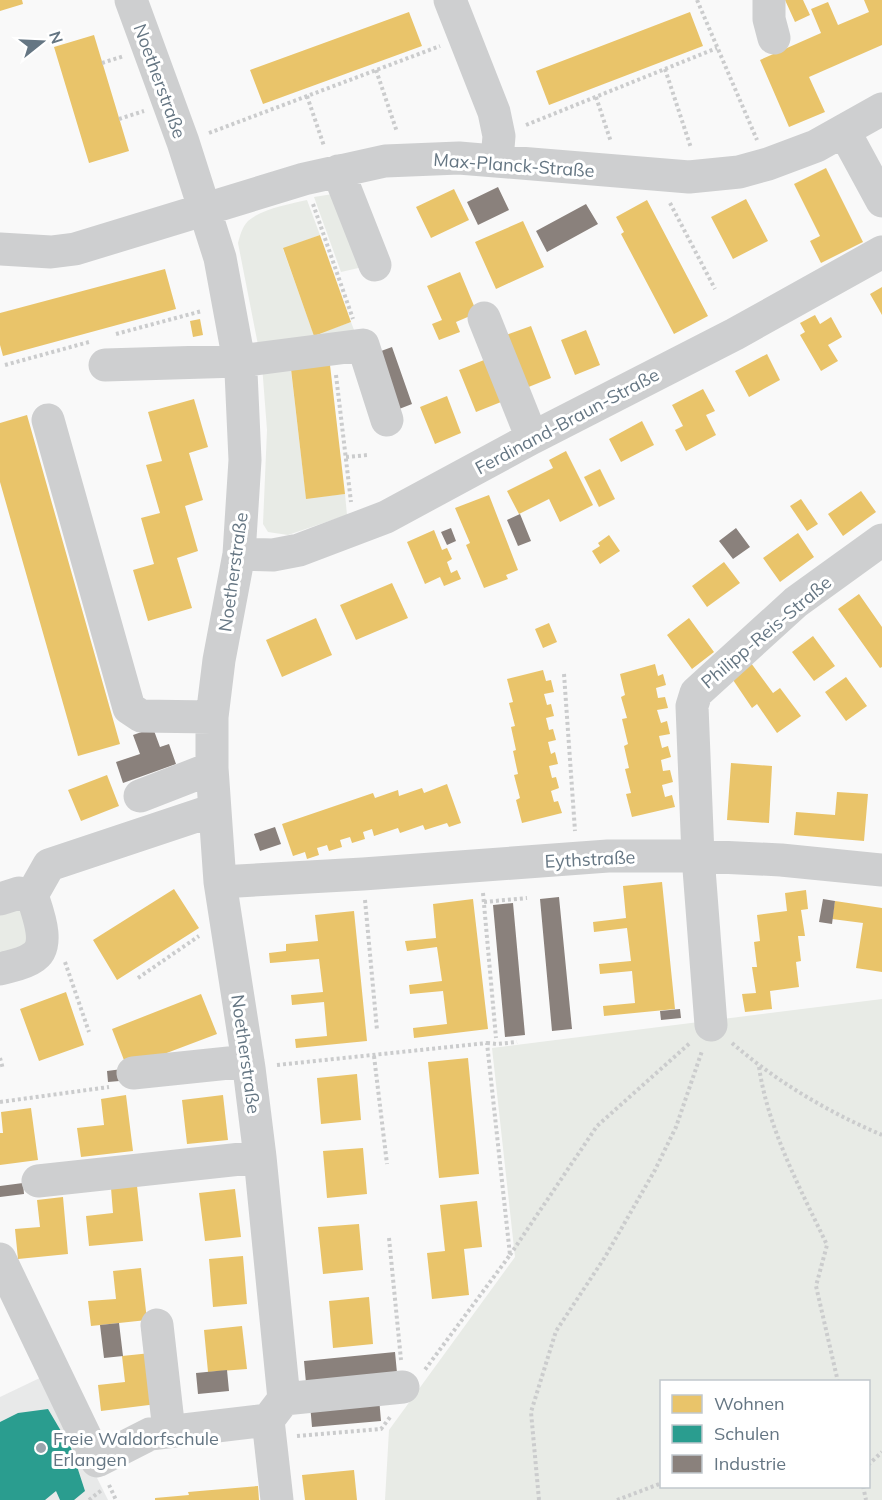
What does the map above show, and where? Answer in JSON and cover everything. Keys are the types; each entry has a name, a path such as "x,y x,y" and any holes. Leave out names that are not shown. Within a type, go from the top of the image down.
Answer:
{"street":[{"name":"Noetherstraße","path":"131,0 183,142 220,258 239,361 245,460 239,554 219,660 212,717 212,768 220,882 249,1064 260,1157 278,1500"},
{"path":"450,0 494,112 498,148"},
{"path":"770,0 769,19 774,38"},
{"name":"Max-Planck-Straße","path":"0,249 51,252 75,249 324,174 385,161 459,158 498,148 621,172 700,176 739,171 768,164 816,146 882,109"},
{"path":"844,130 882,201"},
{"path":"324,174 375,265"},
{"name":"Ferdinand-Braun-Straße","path":"239,554 273,555 299,550 386,517 532,438 735,334 882,252"},
{"path":"484,318 532,438"},
{"path":"105,365 239,361 348,347 387,420"},
{"path":"48,420 129,708 141,716 212,717"},
{"name":"Philipp-Reis-Straße","path":"699,856 692,706 696,693 796,602 882,540"},
{"path":"140,796 212,768"},
{"path":"0,969 33,958 39,951 42,939 32,895 49,865 214,810"},
{"path":"699,856 711,1025"},
{"name":"Eythstraße","path":"220,882 577,858 699,856 781,860 882,870"},
{"path":"0,899 25,892 32,895"},
{"path":"133,1073 249,1064"},
{"path":"38,1181 260,1157"},
{"path":"0,1259 103,1473 150,1434 274,1419 404,1392"},
{"path":"157,1325 169,1431"}],"path":[{"path":"697,0 768,164"},
{"path":"183,142 465,37"},
{"path":"498,148 596,97 717,48"},
{"path":"665,69 700,176"},
{"path":"376,70 407,160"},
{"path":"307,96 324,174 348,347 346,457 354,530"},
{"path":"596,97 621,172"},
{"path":"665,176 668,199 715,289"},
{"path":"346,457 368,455"},
{"path":"564,674 577,858"},
{"path":"481,865 496,1038"},
{"path":"363,874 376,1030"},
{"path":"484,902 527,898"},
{"path":"138,978 226,917"},
{"path":"39,951 53,956 62,953 89,1032"},
{"path":"711,1025 759,1067 840,1118 882,1135"},
{"path":"274,1419 381,1429 404,1392 510,1255 597,1126 711,1025"},
{"path":"539,1500 531,1412 556,1331 605,1257 655,1170 676,1127 711,1025"},
{"path":"249,1064 374,1056 486,1043 518,1042"},
{"path":"486,1043 510,1255"},
{"path":"374,1056 387,1164"},
{"path":"0,1058 3,1069"},
{"path":"759,1067 763,1092 793,1172 827,1245 816,1286 838,1380"},
{"path":"388,1238 404,1392"},
{"path":"870,1463 882,1452"},
{"path":"89,1500 103,1473"},
{"path":"617,1500 660,1484"}],"shaded area":[{"path":"339,193 367,266 341,272 314,197"},
{"path":"307,200 320,235 283,249 314,335 351,322 357,338 259,350 238,243 240,235 248,221 260,213"},
{"path":"262,365 291,370 306,498 345,494 347,515 288,535 268,532 263,524 267,430"},
{"path":"17,902 34,942 0,963 0,908"},
{"path":"882,999 882,1500 385,1500 389,1430 515,1257 492,1048"},
{"name":"Freie Waldorfschule Erlangen","path":"46,1375 108,1500 0,1500 0,1397"}],"building: Wohnen":[{"path":"0,0 22,0 23,4 0,11"},
{"path":"785,0 803,0 810,15 795,22"},
{"path":"864,0 882,0 882,45 809,77 825,112 789,127 760,60 821,33 811,9 828,2 838,25 869,12"},
{"path":"409,12 422,46 263,104 250,70"},
{"path":"690,12 703,46 549,105 536,71"},
{"path":"94,35 129,151 89,163 54,47"},
{"path":"826,168 863,242 821,263 810,241 820,236 794,184"},
{"path":"454,189 469,220 431,238 416,207"},
{"path":"746,199 768,241 733,259 711,217"},
{"path":"647,200 708,316 674,334 621,234 624,232 616,217"},
{"path":"523,221 544,267 496,289 475,242"},
{"path":"320,235 351,322 314,336 283,248"},
{"path":"165,269 176,309 3,356 0,345 0,313"},
{"path":"460,272 477,313 456,322 460,332 439,340 432,324 442,320 427,286"},
{"path":"882,287 882,315 870,294"},
{"path":"815,315 820,324 831,317 842,337 828,345 838,361 821,371 800,335 805,332 800,323"},
{"path":"200,319 203,335 193,337 190,321"},
{"path":"531,326 551,378 526,388 506,335"},
{"path":"586,330 600,365 575,375 561,340"},
{"path":"767,354 780,380 749,397 735,371"},
{"path":"484,360 501,402 476,412 459,370"},
{"path":"330,365 345,494 306,499 291,369"},
{"path":"703,389 715,411 706,415 716,435 686,451 675,430 683,426 672,405"},
{"path":"447,396 461,433 435,444 420,407"},
{"path":"194,399 208,447 189,453 203,500 185,506 198,551 177,558 192,608 148,621 133,570 154,564 141,518 160,513 146,465 162,461 148,412"},
{"path":"27,415 120,744 78,756 0,482 0,423"},
{"path":"642,421 654,445 621,462 609,439"},
{"path":"566,451 593,505 560,522 549,499 519,514 507,491 553,468 549,460"},
{"path":"600,469 615,499 599,507 584,477"},
{"path":"861,491 876,512 843,536 828,514"},
{"path":"489,495 518,570 506,575 508,579 484,588 466,545 470,543 455,508"},
{"path":"801,499 818,524 807,531 790,506"},
{"path":"434,530 442,550 447,548 452,559 447,562 451,573 457,570 461,579 444,586 440,577 425,584 407,542"},
{"path":"798,533 814,557 780,582 763,558"},
{"path":"609,535 620,551 600,564 592,551 600,546 598,543"},
{"path":"724,562 740,583 707,607 692,586"},
{"path":"392,583 408,618 356,640 340,605"},
{"path":"859,594 882,627 882,667 880,668 838,609"},
{"path":"316,618 332,655 282,677 266,640"},
{"path":"689,618 714,652 692,669 667,635"},
{"path":"549,623 557,642 543,648 535,629"},
{"path":"813,636 835,666 814,681 792,652"},
{"path":"751,663 773,693 780,688 801,716 777,733 757,704 752,708 731,677"},
{"path":"655,664 658,676 663,674 666,685 656,688 658,698 665,697 668,708 657,710 661,723 667,721 670,734 659,736 662,748 668,746 671,757 661,760 663,771 670,770 673,782 662,785 665,797 672,795 675,807 632,817 626,794 631,793 625,769 629,768 624,746 628,744 622,719 627,718 621,697 625,695 620,674"},
{"path":"543,670 546,681 551,680 554,692 544,694 547,705 551,704 554,716 546,718 549,730 553,729 556,740 548,742 551,754 555,752 558,764 549,766 552,778 556,777 559,788 551,791 554,802 558,801 562,813 522,823 516,800 520,798 514,775 518,774 511,727 515,726 509,703 513,702 507,679"},
{"path":"846,677 867,706 846,721 825,692"},
{"path":"731,763 772,766 769,823 727,820"},
{"path":"107,775 119,806 81,821 68,790"},
{"path":"447,784 461,823 449,827 447,823 425,830 423,825 400,833 398,828 374,836 372,829 363,832 365,839 352,843 350,837 340,840 342,847 329,851 327,845 317,848 319,855 307,859 305,852 293,856 282,824 373,793 375,798 398,790 399,796 422,788 424,793"},
{"path":"837,792 868,794 864,841 794,835 796,812 835,815"},
{"path":"662,882 675,1009 604,1016 603,1006 635,1003 632,971 600,974 599,964 631,961 627,928 594,932 593,922 626,918 623,886"},
{"path":"174,889 199,928 117,980 93,940"},
{"path":"806,890 808,909 801,910 805,936 798,936 801,961 796,962 799,987 770,991 772,1009 745,1012 742,994 756,993 752,967 757,967 754,942 760,941 757,915 787,911 785,893"},
{"path":"473,899 488,1029 414,1038 413,1028 447,1024 443,991 410,994 409,985 442,981 437,947 407,951 405,941 436,938 433,904"},
{"path":"835,901 882,908 882,972 856,968 863,923 832,919"},
{"path":"354,911 367,1041 296,1048 295,1039 327,1036 324,1002 292,1005 291,995 323,992 319,959 270,963 269,953 286,951 286,944 318,941 315,915"},
{"path":"66,992 84,1045 39,1061 20,1009"},
{"path":"201,994 217,1034 127,1068 112,1029"},
{"path":"468,1058 479,1174 439,1178 428,1062"},
{"path":"357,1074 361,1120 321,1124 317,1078"},
{"path":"126,1095 133,1151 81,1157 77,1128 104,1125 101,1099"},
{"path":"223,1095 228,1140 187,1144 182,1100"},
{"path":"31,1108 38,1160 0,1165 0,1133 3,1133 1,1112"},
{"path":"363,1148 367,1194 327,1198 323,1151"},
{"path":"137,1186 143,1241 89,1246 86,1216 113,1213 111,1188"},
{"path":"235,1189 241,1237 205,1241 199,1193"},
{"path":"63,1197 68,1254 18,1259 15,1229 40,1227 37,1200"},
{"path":"477,1201 482,1247 464,1249 469,1295 432,1299 427,1253 445,1251 440,1205"},
{"path":"359,1224 363,1270 323,1274 318,1227"},
{"path":"243,1256 247,1304 213,1307 209,1259"},
{"path":"141,1268 147,1320 91,1326 88,1301 116,1299 113,1271"},
{"path":"369,1297 373,1344 333,1348 329,1301"},
{"path":"242,1326 247,1369 208,1372 204,1330"},
{"path":"151,1353 157,1404 101,1411 98,1385 125,1382 122,1356"},
{"path":"354,1470 357,1500 305,1500 302,1475"},
{"path":"258,1486 259,1500 155,1500 155,1498 189,1495 188,1492"}],"building: Schulen":[{"name":"Freie Waldorfschule Erlangen","path":"48,1409 71,1448 85,1491 74,1500 60,1500 56,1491 45,1500 0,1500 0,1422 18,1413"}],"building: Industrie":[{"path":"498,187 509,210 478,225 467,202"},
{"path":"586,204 598,224 547,252 536,231"},
{"path":"392,347 412,404 394,411 373,354"},
{"path":"520,514 531,541 518,546 507,520"},
{"path":"451,528 456,541 447,545 441,532"},
{"path":"736,528 750,547 733,559 719,541"},
{"path":"153,728 160,747 169,744 176,764 123,783 116,762 140,754 133,735"},
{"path":"275,827 281,844 260,851 254,834"},
{"path":"559,897 572,1029 552,1031 540,899"},
{"path":"823,899 835,901 832,924 819,922"},
{"path":"513,903 525,1035 505,1037 493,905"},
{"path":"680,1009 681,1018 661,1020 660,1011"},
{"path":"130,1068 131,1080 108,1082 107,1071"},
{"path":"23,1183 24,1194 0,1197 0,1186"},
{"path":"119,1323 123,1356 104,1358 100,1325"},
{"path":"395,1352 397,1373 306,1383 304,1361"},
{"path":"227,1370 229,1391 198,1394 196,1373"},
{"path":"379,1398 381,1421 312,1427 310,1404"}],"place":[{"name":"Freie Waldorfschule Erlangen","path":"41,1448"}]}
